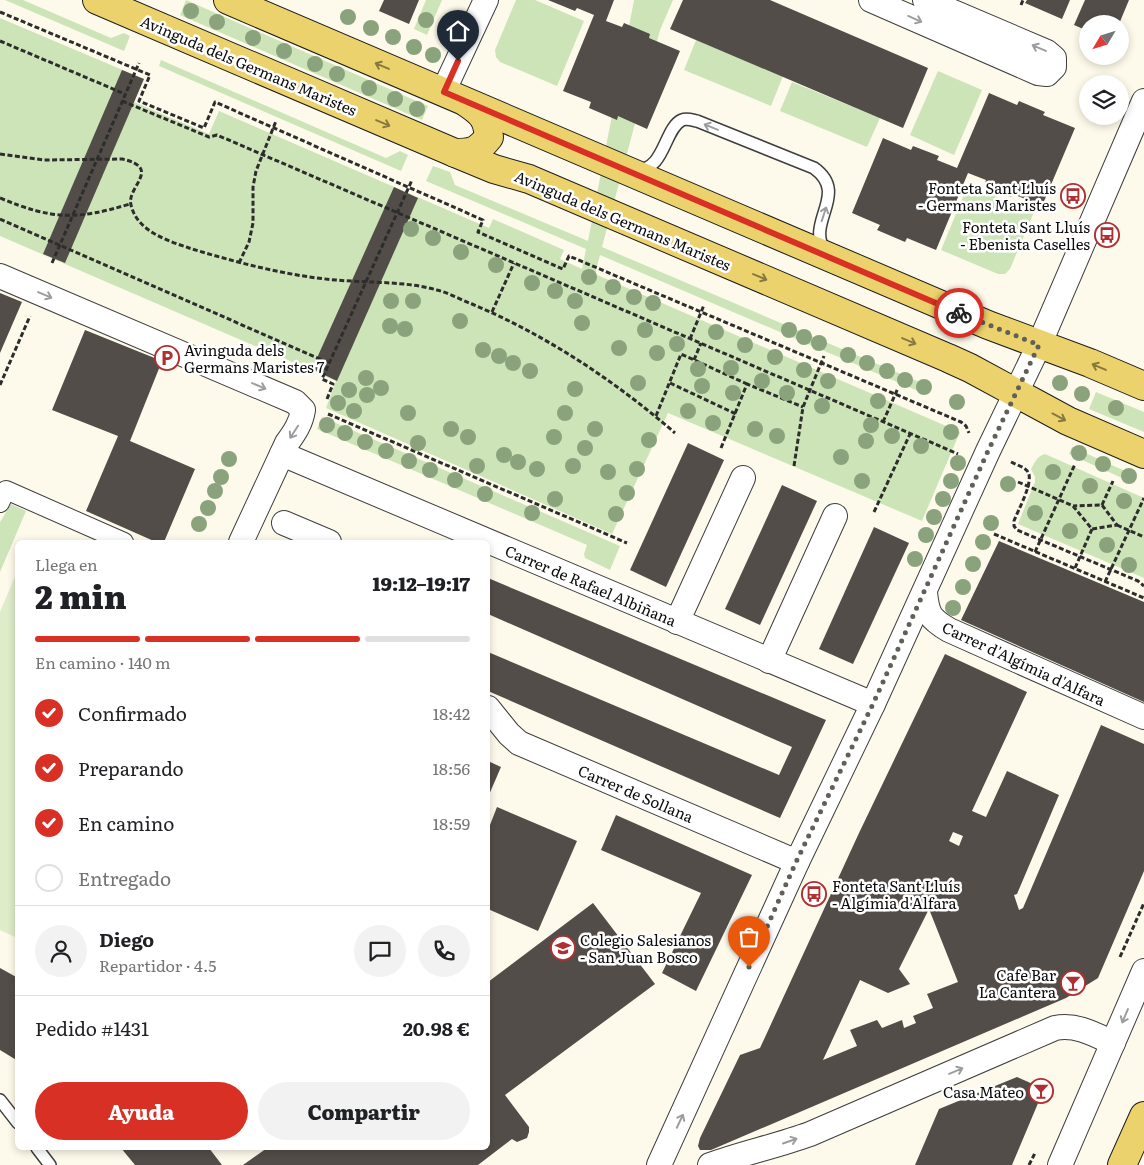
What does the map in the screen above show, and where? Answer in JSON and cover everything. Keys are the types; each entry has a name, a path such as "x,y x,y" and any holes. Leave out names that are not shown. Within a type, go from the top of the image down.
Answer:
{"main road":[{"name":"Avinguda dels Germans Maristes","path":"97,0 455,154 530,179 902,338 970,368 1068,422 1144,454"},
{"path":"228,0 988,326 1090,363 1144,386"},
{"path":"455,97 481,112 488,123 489,137 481,148 469,153 455,154"},
{"path":"1122,1165 1144,1116"}],"street":[{"path":"455,97 486,0"},
{"path":"871,0 1038,73 1046,74 1054,67 1054,58 1047,52 925,0"},
{"path":"659,1165 796,862 873,704 1039,345 1144,101"},
{"path":"0,276 295,402 316,409"},
{"path":"242,540 287,443 302,419 316,409"},
{"name":"Carrer de Rafael Albiñana","path":"282,454 484,540"},
{"path":"677,622 743,478"},
{"path":"0,502 6,490 119,540"},
{"path":"769,660 836,516"},
{"path":"284,523 324,540"},
{"name":"Carrer de Rafael Albiñana","path":"490,542 873,704"},
{"name":"Carrer d'Algímia d'Alfara","path":"925,592 927,610 935,622 942,626 1144,717"},
{"name":"Carrer de Sollana","path":"490,710 519,743 796,862"},
{"path":"1060,1165 1144,971"},
{"path":"710,1165 742,1153 780,1145 810,1134 1055,1028 1075,1027 1113,1043"},
{"path":"742,1153 769,1165"}],"lane":[{"path":"625,169 640,170 650,166 658,159 675,127 681,120 688,119 814,168 820,173 829,189 828,199 818,230 819,240 830,258"},
{"path":"0,1100 15,1119"},
{"path":"38,1150 50,1165"}],"path":[{"path":"1020,5 1023,0"},
{"path":"0,12 150,76 139,101 204,128 215,102 483,220 478,232 563,269 569,256 961,422 966,426 971,436"},
{"path":"0,41 126,94"},
{"path":"52,263 139,63"},
{"path":"122,101 209,138 217,135 263,154 958,454"},
{"path":"239,263 249,242 253,223 253,188 256,171 276,122"},
{"path":"0,154 44,160 122,159 132,161 139,166 141,174 132,194 130,204 138,219 152,233 175,243 239,263 327,278 395,283 438,290 492,312 553,344 612,383 656,416 675,433"},
{"path":"412,180 322,379 333,384 316,409 628,543"},
{"path":"0,198 23,208 50,215 72,216 106,211 130,204"},
{"path":"0,220 329,363"},
{"path":"492,312 514,263"},
{"path":"690,339 704,305"},
{"path":"0,385 31,314"},
{"path":"694,360 701,344"},
{"path":"656,416 682,354 803,407"},
{"path":"794,466 803,407 824,356"},
{"path":"670,383 736,414"},
{"path":"721,448 747,384"},
{"path":"883,422 898,388"},
{"path":"874,512 910,434"},
{"path":"1009,461 1024,468 1029,473 1030,482 1014,520 1014,526 1018,530 1111,569 1138,581 1144,586"},
{"path":"1035,552 1075,464"},
{"path":"1102,505 1113,481"},
{"path":"1018,482 1073,506 1102,505"},
{"path":"1105,582 1144,498"},
{"path":"1102,505 1117,525 1144,537"},
{"path":"1073,506 1092,530"},
{"path":"1092,530 1117,525"},
{"path":"1075,568 1092,530"},
{"path":"994,534 1144,598"}],"green space":[{"path":"5,0 23,0 111,38 124,33 130,36 124,51"},
{"path":"186,0 428,106 422,120 180,15"},
{"path":"426,0 442,0 427,35 414,29"},
{"path":"516,0 535,0 584,21 557,86 500,62 496,57 495,50"},
{"path":"634,0 673,0 660,30 602,247 929,386 925,394 600,255 595,274 960,432 922,521 668,413 612,534 326,408 336,381 0,236 0,18 144,79 134,102 209,134 219,111 489,228 493,219 564,250 560,259 582,269 586,249 426,181 433,166 450,172 455,185 588,241"},
{"path":"696,40 783,76 771,106 684,70"},
{"path":"161,60 386,158 400,151 408,155 401,171 159,66"},
{"path":"938,71 982,90 954,155 910,135"},
{"path":"792,82 880,118 867,147 780,111"},
{"path":"968,185 1034,212 1010,269 1005,274 998,274 941,250"},
{"path":"1096,392 1144,412 1144,432 1089,409"},
{"path":"322,417 620,546 610,570 585,558 584,554 587,545 317,429"},
{"path":"1072,447 1136,476 1133,483 1069,454"},
{"path":"1045,454 1144,498 1144,578 1018,524 1035,482 1031,469 1038,458"},
{"path":"11,504 26,511 0,572 0,522"},
{"path":"15,577 15,937 0,930 0,612"}],"building":[{"path":"384,0 419,0 409,24 379,11"},
{"path":"548,0 614,0 606,21 622,27 624,23 650,34 649,38 680,51 647,129 618,116 617,120 589,108 591,102 563,91 594,15 577,8 575,11"},
{"path":"683,0 770,0 928,68 903,128 670,29"},
{"path":"1027,0 1070,0 1062,19 1025,3"},
{"path":"1085,0 1129,0 1123,15 1079,15 1079,27 1074,25"},
{"path":"122,70 144,79 65,263 43,254"},
{"path":"989,93 1017,105 1019,101 1045,112 1043,115 1075,128 1042,206 1013,194 1011,197 984,186 986,180 968,173 936,250 907,238 905,242 877,230 880,225 852,213 883,138 911,150 913,146 939,156 937,160 957,168"},
{"path":"394,187 418,198 337,381 312,369"},
{"path":"0,293 22,302 0,353"},
{"path":"85,330 162,361 130,441 195,469 165,540 151,540 86,511 118,436 52,410"},
{"path":"688,443 724,460 666,587 630,570"},
{"path":"782,485 817,501 760,625 725,609"},
{"path":"874,527 909,543 853,664 819,649"},
{"path":"999,541 1144,602 1144,702 961,620"},
{"path":"490,579 826,720 780,818 490,692 490,653 779,775 792,747 490,615"},
{"path":"945,654 1027,692 972,811 986,817 1007,771 1059,795 1017,894 1014,895 1019,910 1023,908 1101,725 1144,744 1144,871 1098,978 1066,998 711,1150 700,1150 698,1146 700,1138 740,1055 760,1048 859,833","holes":["953,832 963,836 959,846 949,841","929,909 958,982 927,994 933,1008 913,1016 916,1023 904,1028 902,1020 882,1028 877,1020 850,1030 857,1046 823,1060 860,980 888,993 910,984 899,969"]},
{"path":"490,762 501,767 490,792"},
{"path":"497,807 577,841 538,931 490,910 490,825"},
{"path":"616,815 752,875 696,991 662,973 701,893 601,850"},
{"path":"593,903 655,984 505,1095 529,1127 527,1138 517,1142 512,1139 478,1165 243,1165 264,1150 490,1150 490,980"},
{"path":"0,968 15,976 15,1059 0,1050"},
{"path":"1017,1077 1044,1089 1012,1165 915,1165 939,1109"},
{"path":"123,1150 211,1150 222,1165 135,1165"}],"way so far":[{"path":"749,967 796,862 873,704 988,451 1039,345 959,313"}],"place":[{"name":"Fonteta Sant Lluís - Germans Maristes","path":"1073,196"},
{"name":"Fonteta Sant Lluís - Ebenista Caselles","path":"1107,235"},
{"name":"Avinguda dels Germans Maristes 7","path":"167,358"},
{"name":"Fonteta Sant Lluís - Algímia d'Alfara","path":"814,894"},
{"name":"Colegio Salesianos - San Juan Bosco","path":"563,948"},
{"name":"Cafe Bar La Cantera","path":"1073,983"},
{"name":"Casa Mateo","path":"1041,1091"}],"route":[{"path":"458,61 444,92 959,313"}]}
